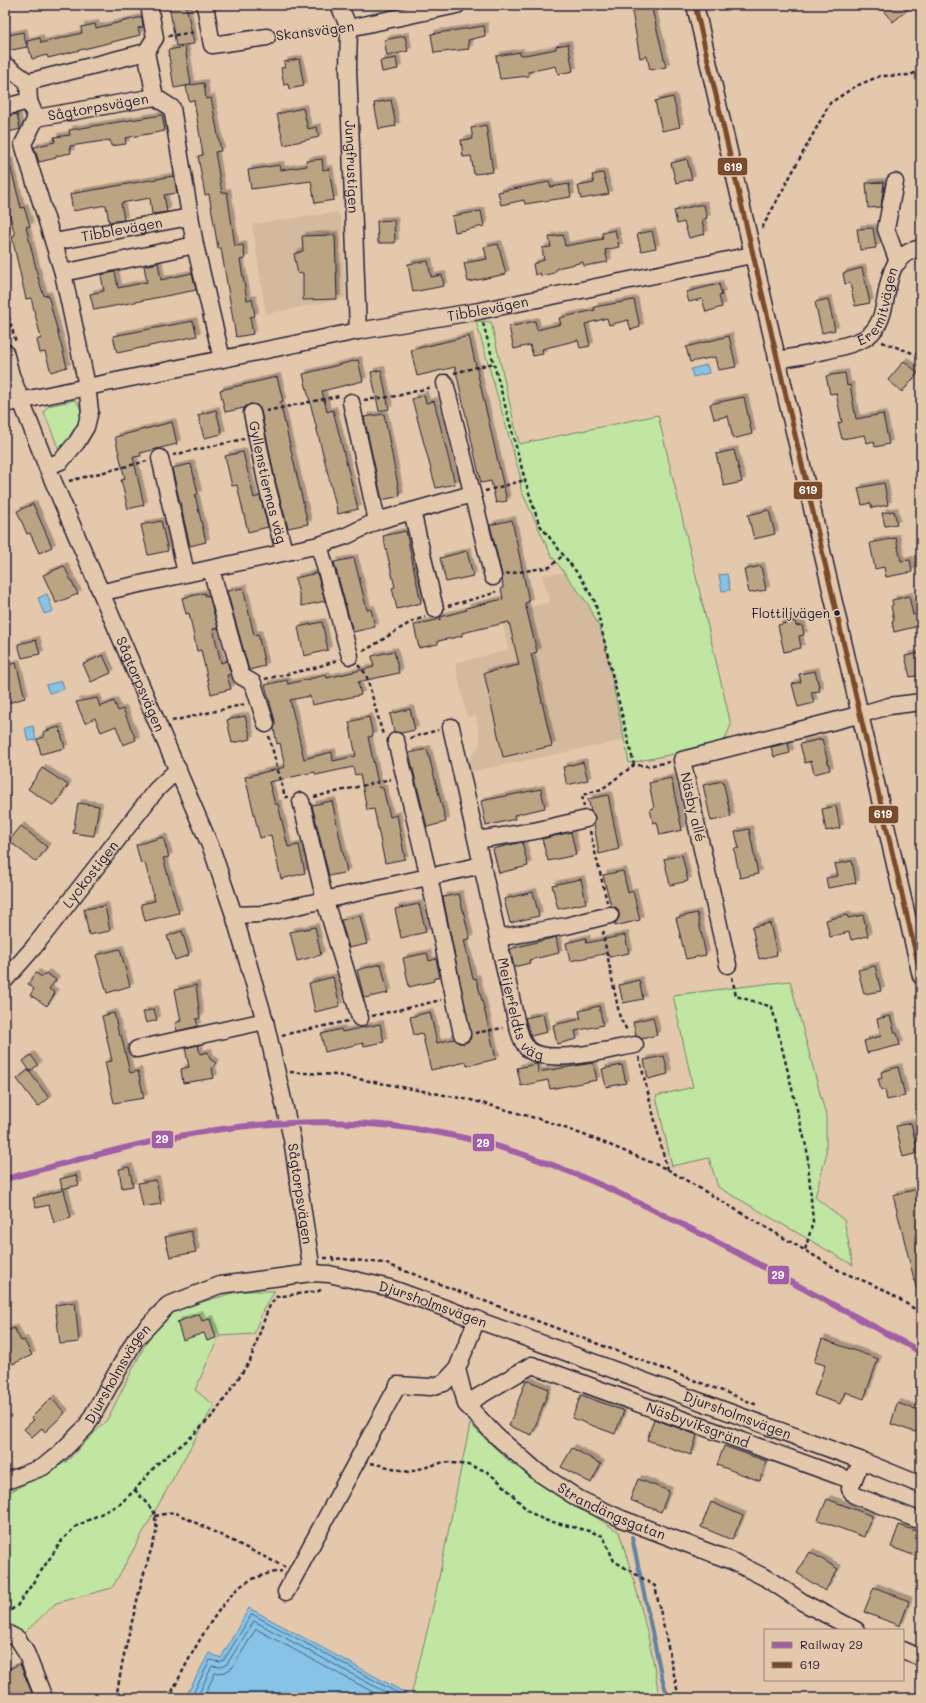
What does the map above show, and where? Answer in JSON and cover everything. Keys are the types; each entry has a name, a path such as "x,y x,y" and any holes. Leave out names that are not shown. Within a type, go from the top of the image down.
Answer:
{"street":[{"path":"5,65 28,82 146,52 155,38 149,5"},
{"name":"Skansvägen","path":"205,5 212,45 267,37"},
{"name":"Jungfrustigen","path":"340,5 343,18 349,28 348,68 358,330"},
{"name":"Skansvägen","path":"349,28 457,5"},
{"path":"695,5 752,255 862,714 921,976"},
{"name":"Sågtorpsvägen","path":"28,82 29,101 36,118 155,97 146,52"},
{"path":"155,97 172,108 195,245 222,359"},
{"name":"Sågtorpsvägen","path":"5,107 29,101"},
{"path":"36,118 24,144 63,273 87,386 90,411 86,427 61,461 48,467"},
{"path":"895,182 886,229 898,262"},
{"name":"Tibblevägen","path":"54,242 190,217"},
{"name":"Tibblevägen","path":"63,273 195,245"},
{"name":"Eremitvägen","path":"777,360 855,342 868,337 880,321 890,272 898,262 913,250 921,248"},
{"name":"Tibblevägen","path":"5,404 358,330 479,311 752,255"},
{"name":"Sågtorpsvägen","path":"5,352 21,400 48,467 103,592 212,850 234,915 265,1021 292,1139 311,1273"},
{"path":"445,383 493,577"},
{"path":"351,402 377,521"},
{"name":"Gyllenstiernas väg","path":"253,420 284,551"},
{"path":"160,458 186,573"},
{"name":"Gyllenstiernas väg","path":"103,592 186,573 211,569 284,551 319,545 346,536 377,521 472,494"},
{"path":"412,511 436,609"},
{"path":"319,545 350,656"},
{"path":"211,569 241,676 253,683 266,724"},
{"path":"862,714 889,706 921,702"},
{"name":"Näsby allé","path":"728,965 682,760 862,714"},
{"name":"Meijerfeldts väg","path":"451,727 517,1025 522,1040 528,1048 541,1055 568,1057 635,1045"},
{"path":"396,741 429,877 462,1034"},
{"name":"Lyckostigen","path":"5,980 34,947 152,795 178,769"},
{"path":"301,801 325,901 360,1018"},
{"path":"477,840 586,819"},
{"path":"234,915 261,914 482,865"},
{"name":"Meijerfeldts väg","path":"498,938 566,926 610,915"},
{"path":"137,1049 265,1021"},
{"name":"Djursholmsvägen","path":"5,1480 12,1479 43,1467 60,1453 86,1427 135,1340 168,1306 220,1284 311,1273 329,1274 390,1288 860,1460 921,1485"},
{"path":"286,1592 398,1385 430,1387 444,1383 457,1368 477,1319"},
{"name":"Näsbyviksgränd","path":"466,1404 532,1365 853,1481"},
{"name":"Strandängsgatan","path":"457,1368 466,1404 495,1435 538,1473 579,1499 622,1519 732,1561 768,1579 804,1603 854,1629"},
{"path":"860,1460 850,1489 854,1495 921,1521"},
{"path":"11,1636 26,1650 44,1698"},
{"path":"904,1650 921,1658"}],"path":[{"name":"Skansvägen","path":"267,37 332,27 349,28"},
{"path":"155,38 209,30"},
{"path":"758,233 830,103 856,86 880,76 911,75 921,69"},
{"path":"479,311 525,480 539,524 582,579 595,602 634,765"},
{"path":"868,337 921,356"},
{"path":"253,420 263,411 338,395 351,402 398,396 445,383 454,373 494,363"},
{"path":"472,494 525,480"},
{"path":"253,683 314,668 368,649 412,620 429,616 436,609 495,593 493,577 550,567 563,556"},
{"path":"350,656 366,674 384,737 396,741 451,727"},
{"path":"172,721 258,701"},
{"path":"266,724 285,796 301,801 405,776"},
{"path":"667,1169 642,1067 635,1045 620,1018 603,934 610,915 592,838 586,819 582,794 602,789 634,765 648,766 682,760"},
{"path":"728,965 736,996 772,1007 808,1150 813,1222 805,1250"},
{"path":"385,1013 425,1003"},
{"path":"282,1035 332,1024"},
{"path":"462,1034 481,1033 517,1025"},
{"path":"276,1071 336,1075 471,1100 546,1122 667,1169 840,1271 883,1289 921,1314"},
{"path":"5,1614 17,1606 63,1539 75,1527 120,1504 135,1490 156,1464 190,1438 215,1413 250,1361 268,1309 276,1297 319,1292 326,1285 329,1274"},
{"path":"358,1459 409,1472 444,1462 468,1465 486,1471 502,1483 528,1511 544,1520 589,1530 603,1536 614,1561 655,1586 679,1698"},
{"path":"116,1698 123,1659 140,1587 157,1530 154,1512 135,1490"},
{"path":"155,1516 174,1512 291,1570 264,1574 236,1590 209,1626 169,1698"},
{"path":"188,1695 194,1698"}],"shaded area":[{"path":"337,212 341,217 346,298 266,314 252,224"},
{"path":"565,573 588,604 603,635 625,740 469,772 468,761 479,746 480,738 476,716 467,717 455,663 508,650 501,615 550,602 542,575"}],"green space":[{"path":"476,321 491,322 519,444 658,415 731,725 723,744 629,763 603,635 588,604 551,555 521,490 520,475"},
{"path":"75,400 81,413 80,420 73,433 59,450 44,412 48,406"},
{"path":"790,981 826,1116 826,1156 815,1197 844,1220 853,1265 718,1187 709,1158 672,1166 656,1096 693,1087 673,995"},
{"path":"240,1291 275,1291 263,1310 254,1334 219,1336 195,1390 214,1405 112,1588 56,1603 5,1651 5,1493 10,1492 66,1462 107,1420 153,1329 175,1310"},
{"path":"470,1424 511,1463 619,1532 643,1614 659,1698 414,1698 411,1696 433,1607"}],"water":[{"path":"707,365 709,373 693,377 691,369"},
{"path":"727,574 730,590 722,591 719,575"},
{"path":"47,594 53,611 44,614 38,598"},
{"path":"62,681 64,689 49,693 46,685"},
{"path":"33,726 36,740 28,741 25,728"},
{"path":"249,1608 414,1698 185,1698 209,1653 221,1658"}],"building":[{"path":"169,5 186,5 194,44 176,46"},
{"path":"631,5 651,5 666,67 650,70 647,56 640,58"},
{"path":"878,5 913,5 893,22"},
{"path":"142,17 143,27 138,28 140,35 48,58 47,55 32,59 27,41 40,38 41,43 82,33 81,27 95,24 96,28"},
{"path":"484,26 485,36 468,40 469,49 434,53 431,34"},
{"path":"23,32 27,47 7,51 5,36"},
{"path":"405,36 408,51 387,56 384,40"},
{"path":"568,44 573,71 558,74 556,66 528,72 529,76 500,79 496,56 520,52 520,55 525,55 556,49 556,46"},
{"path":"185,47 191,85 174,88 168,50"},
{"path":"396,58 398,69 382,72 380,61"},
{"path":"299,59 304,86 289,89 288,84 284,85 281,68 285,67 284,62"},
{"path":"204,83 206,99 211,98 221,151 215,152 222,193 227,192 235,246 243,245 245,259 240,260 247,300 252,299 255,316 250,317 253,334 236,337 221,248 218,248 209,194 205,195 198,156 203,155 194,100 189,101 186,86"},
{"path":"673,97 680,127 662,131 655,101"},
{"path":"391,100 396,126 379,129 374,103"},
{"path":"303,108 308,129 317,127 319,137 284,145 277,114"},
{"path":"17,114 20,129 5,133 5,116"},
{"path":"162,115 165,131 125,138 126,144 111,146 110,140 70,146 71,153 39,162 34,147 55,142 54,137 70,135 69,130"},
{"path":"486,125 493,172 474,174 471,156 463,157 461,140 473,139 471,128"},
{"path":"322,159 323,170 329,169 334,200 315,203 311,181 251,189 248,170 280,165 281,170 307,166 306,161"},
{"path":"687,159 692,179 676,183 671,163"},
{"path":"9,161 21,208 24,207 30,226 26,227 39,281 44,296 48,295 67,367 51,372 45,352 40,353 37,340 41,338 31,298 26,299 12,237 15,235 8,209 5,210 5,162"},
{"path":"603,173 609,194 581,199 578,186 594,183 592,175"},
{"path":"174,176 177,193 164,195 167,212 152,214 150,198 121,203 124,220 109,222 106,205 73,211 70,194"},
{"path":"549,182 551,187 569,184 571,197 525,204 524,200 501,205 498,192"},
{"path":"884,182 881,207 868,208 866,183"},
{"path":"704,205 707,218 702,220 705,234 689,238 684,222 677,224 674,211"},
{"path":"481,211 484,226 455,232 452,216"},
{"path":"394,220 395,243 378,243 377,221"},
{"path":"873,228 876,248 860,250 857,229"},
{"path":"615,230 619,247 605,250 608,262 584,266 583,262 557,268 554,273 541,276 540,273 535,275 533,264 544,260 542,248 551,247 549,237 563,235 565,246 603,239 602,233"},
{"path":"652,231 656,248 641,251 637,234"},
{"path":"335,235 337,299 303,300 303,273 298,274 294,254 303,251 302,236"},
{"path":"498,244 506,274 468,282 464,263 487,259 484,247"},
{"path":"428,261 431,277 442,275 444,286 413,292 408,264"},
{"path":"158,263 161,280 192,273 196,290 94,310 90,294 104,291 101,275 115,272 118,288 147,282 144,266"},
{"path":"862,268 870,303 855,306 850,283 845,284 843,273"},
{"path":"719,284 722,295 719,296 722,307 706,312 702,299 689,302 686,292"},
{"path":"828,299 835,330 822,333 815,302"},
{"path":"634,300 640,327 631,330 628,320 609,325 607,318 585,324 590,346 580,348 578,340 542,349 543,354 533,356 530,345 514,349 509,327 535,321 537,330 561,324 559,318 595,310 594,307"},
{"path":"193,321 197,336 117,353 113,336"},
{"path":"469,336 507,501 496,503 491,481 481,483 455,367 417,376 411,350"},
{"path":"729,336 736,367 718,370 715,357 690,362 686,347"},
{"path":"358,360 363,381 322,391 327,412 333,410 358,509 338,514 303,374"},
{"path":"904,361 918,373 902,392 888,380"},
{"path":"381,370 389,409 379,411 371,372"},
{"path":"845,373 847,386 850,385 856,419 883,414 889,444 875,447 874,441 867,443 865,435 842,439 838,423 842,422 836,393 830,394 826,376"},
{"path":"277,377 283,401 280,402 308,524 288,528 276,484 261,411 257,405 250,404 244,408 225,412 220,390"},
{"path":"424,395 426,403 434,401 455,484 436,488 412,399"},
{"path":"744,397 752,434 733,439 728,416 714,419 710,404"},
{"path":"216,410 222,434 204,438 198,415"},
{"path":"384,414 400,496 382,500 364,417"},
{"path":"172,422 177,444 140,453 141,456 133,457 144,505 128,509 121,480 125,479 115,437"},
{"path":"734,450 742,482 724,486 716,454"},
{"path":"243,452 254,498 260,496 268,527 248,532 237,485 232,486 225,456"},
{"path":"191,464 198,494 195,495 206,542 190,546 172,468"},
{"path":"884,483 888,505 872,508 870,503 862,505 858,488"},
{"path":"33,504 52,547 39,553 30,533 27,534 17,511"},
{"path":"769,510 775,534 754,539 748,515"},
{"path":"894,511 897,524 885,526 882,513"},
{"path":"512,520 529,602 525,603 537,652 531,654 552,746 503,757 484,673 519,665 509,622 462,633 462,636 438,641 438,644 419,648 414,625 441,619 440,617 467,610 466,608 503,599 501,588 503,588 502,575 490,525"},
{"path":"161,521 168,551 148,555 141,525"},
{"path":"406,531 421,603 397,609 392,588 395,587 383,536"},
{"path":"896,538 901,561 910,560 912,572 886,577 884,567 875,569 870,543"},
{"path":"467,551 473,576 446,582 440,558"},
{"path":"354,558 367,610 371,609 375,627 353,632 334,562"},
{"path":"64,566 78,594 56,603 43,575"},
{"path":"761,566 766,590 749,593 744,570"},
{"path":"317,573 325,601 302,606 295,578"},
{"path":"243,588 254,635 258,634 265,666 249,670 227,591"},
{"path":"205,593 205,596 209,595 218,628 213,629 221,663 227,661 231,674 227,675 231,689 211,694 201,650 197,651 189,613 186,614 182,598"},
{"path":"909,596 913,615 917,614 919,626 894,632 892,621 894,621 891,606 893,605 892,600"},
{"path":"795,621 796,626 802,625 804,635 799,636 801,648 784,652 778,625"},
{"path":"322,622 328,650 304,656 298,627"},
{"path":"36,640 40,654 22,658 18,644"},
{"path":"394,651 399,673 358,682 361,695 312,705 310,696 290,700 304,759 332,752 333,761 356,756 349,722 369,717 373,736 368,737 379,788 383,788 390,817 397,815 405,859 385,863 374,809 367,810 360,774 355,775 353,767 316,775 315,772 269,782 275,804 278,804 288,847 299,845 305,873 281,879 271,835 260,838 245,777 285,767 280,743 277,744 274,729 275,721 265,685 287,680 288,684 326,675 327,678 374,667 372,656"},
{"path":"921,653 921,675 910,677 905,656"},
{"path":"103,655 111,673 91,682 83,664"},
{"path":"16,663 25,698 5,704 5,666"},
{"path":"815,671 820,691 811,692 814,703 798,707 792,684 801,682 799,674"},
{"path":"97,698 100,707 114,701 118,711 123,709 136,740 123,745 116,726 101,732 95,718 85,723 76,702"},
{"path":"410,709 415,730 401,733 394,732 390,714"},
{"path":"245,716 251,739 232,743 227,720"},
{"path":"59,727 65,748 41,754 37,739 44,737 43,732"},
{"path":"822,739 830,770 814,774 811,761 805,763 800,744"},
{"path":"788,743 790,753 774,757 771,747"},
{"path":"427,749 446,822 427,827 409,753"},
{"path":"583,762 588,780 567,785 563,767"},
{"path":"42,768 68,785 54,806 28,789"},
{"path":"671,778 682,830 660,835 657,822 653,823 650,809 654,808 649,783"},
{"path":"723,781 731,817 711,821 703,785"},
{"path":"541,789 545,808 514,815 515,819 486,826 481,801"},
{"path":"608,795 619,849 599,854 594,824 595,817 591,811 588,799"},
{"path":"332,801 347,872 329,876 312,805"},
{"path":"78,803 99,806 94,836 73,833"},
{"path":"836,806 840,828 826,831 822,809"},
{"path":"21,826 47,847 36,862 9,841"},
{"path":"749,829 758,874 740,878 734,849 739,848 735,832"},
{"path":"571,832 576,855 548,861 542,839"},
{"path":"163,837 169,857 163,858 179,913 145,921 141,904 155,901 145,863 141,864 136,845"},
{"path":"522,842 528,866 499,873 493,849"},
{"path":"682,855 688,881 670,885 664,859"},
{"path":"852,861 856,883 828,888 826,878 838,876 835,864"},
{"path":"623,871 628,893 633,891 640,920 615,926 615,923 619,918 619,913 617,908 611,906 603,875"},
{"path":"581,879 586,903 558,909 552,885"},
{"path":"533,892 539,916 510,923 504,899"},
{"path":"459,894 470,939 464,940 473,979 476,978 483,1004 496,1059 467,1066 466,1062 431,1070 422,1033 414,1035 410,1017 430,1012 437,1043 454,1039 459,1043 464,1043 469,1041 471,1037 443,897"},
{"path":"419,904 426,932 401,938 395,909"},
{"path":"105,906 110,931 89,935 84,909"},
{"path":"697,913 706,955 686,959 676,918"},
{"path":"847,915 848,918 863,915 868,936 851,940 849,932 830,937 826,920"},
{"path":"360,916 367,944 349,948 341,920"},
{"path":"770,923 777,955 759,959 752,927"},
{"path":"315,927 321,955 297,961 290,932"},
{"path":"182,931 189,955 175,960 167,936"},
{"path":"625,935 629,953 609,957 608,953 570,961 566,943 586,938 587,943"},
{"path":"556,937 559,953 529,960 530,963 514,967 510,949"},
{"path":"120,949 130,986 107,993 96,955"},
{"path":"427,953 429,961 436,959 440,977 433,979 434,981 409,987 403,958"},
{"path":"381,964 388,993 364,998 357,970"},
{"path":"875,966 881,991 864,994 858,970"},
{"path":"36,973 42,977 46,973 56,980 49,989 55,993 47,1006 30,995 34,989 28,984"},
{"path":"333,977 340,1006 315,1012 309,983"},
{"path":"639,980 643,999 623,1003 619,985"},
{"path":"196,985 200,1018 196,1019 198,1026 177,1031 175,1023 181,1021 175,990"},
{"path":"599,1006 603,1025 575,1031 577,1039 557,1044 553,1025 581,1019 579,1011"},
{"path":"154,1009 157,1020 146,1023 143,1012"},
{"path":"114,1013 130,1073 138,1071 144,1098 114,1103 105,1062 112,1061 102,1016"},
{"path":"543,1014 547,1032 531,1036 525,1018"},
{"path":"890,1016 900,1045 867,1053 864,1041 881,1036 877,1019"},
{"path":"653,1017 657,1035 642,1039 636,1036 633,1022"},
{"path":"380,1024 384,1042 364,1046 363,1043 325,1052 321,1034 341,1029 342,1032"},
{"path":"198,1045 200,1054 208,1052 210,1059 216,1063 212,1069 214,1078 183,1083 181,1069 189,1067 185,1048"},
{"path":"31,1055 38,1065 30,1071 23,1061"},
{"path":"664,1056 668,1074 648,1079 644,1060"},
{"path":"593,1063 597,1080 550,1089 548,1080 521,1086 517,1068 537,1064 538,1072"},
{"path":"622,1065 626,1083 606,1087 602,1069"},
{"path":"898,1067 905,1096 887,1100 885,1090 881,1090 878,1079 882,1078 881,1072"},
{"path":"28,1070 49,1098 38,1107 17,1079"},
{"path":"911,1123 918,1153 903,1157 896,1126"},
{"path":"129,1167 133,1186 122,1188 119,1169"},
{"path":"76,1175 79,1185 62,1189 60,1179"},
{"path":"156,1180 161,1204 143,1207 138,1183"},
{"path":"918,1189 921,1199 921,1291 917,1291 893,1195"},
{"path":"64,1190 71,1218 54,1223 49,1205 36,1208 33,1198"},
{"path":"191,1231 196,1252 170,1257 165,1237"},
{"path":"75,1302 79,1342 60,1344 55,1305"},
{"path":"199,1314 202,1321 210,1319 216,1338 207,1341 204,1333 183,1340 177,1322"},
{"path":"14,1328 21,1341 24,1340 32,1355 13,1364 5,1349 5,1332"},
{"path":"822,1339 878,1359 864,1399 845,1392 840,1404 814,1395 825,1365 814,1362"},
{"path":"526,1380 549,1389 532,1435 509,1426"},
{"path":"581,1395 624,1411 615,1434 572,1418"},
{"path":"51,1398 65,1413 45,1432 42,1428 32,1437 24,1429 34,1420 31,1418"},
{"path":"897,1403 921,1411 921,1434 891,1424"},
{"path":"654,1419 697,1435 691,1455 647,1440"},
{"path":"724,1446 766,1461 760,1481 717,1465"},
{"path":"572,1448 601,1464 591,1483 561,1467"},
{"path":"638,1479 669,1491 661,1512 630,1500"},
{"path":"827,1499 872,1516 864,1537 818,1520"},
{"path":"711,1502 743,1516 732,1540 701,1527"},
{"path":"899,1525 921,1533 921,1558 891,1547"},
{"path":"810,1552 838,1569 825,1591 797,1573"},
{"path":"874,1587 909,1601 900,1626 864,1612"},
{"path":"20,1664 34,1698 8,1698 5,1690 5,1671"}],"waterway":[{"path":"632,1537 661,1674 668,1698"}],"rail line":[{"name":"29","path":"5,1179 150,1142 208,1131 268,1124 361,1124 391,1126 451,1135 514,1152 578,1175 610,1189 732,1250 921,1352"}],"transit line":[{"name":"619","path":"695,5 921,976"}],"place":[{"name":"Flottiljvägen","path":"837,613"}]}
